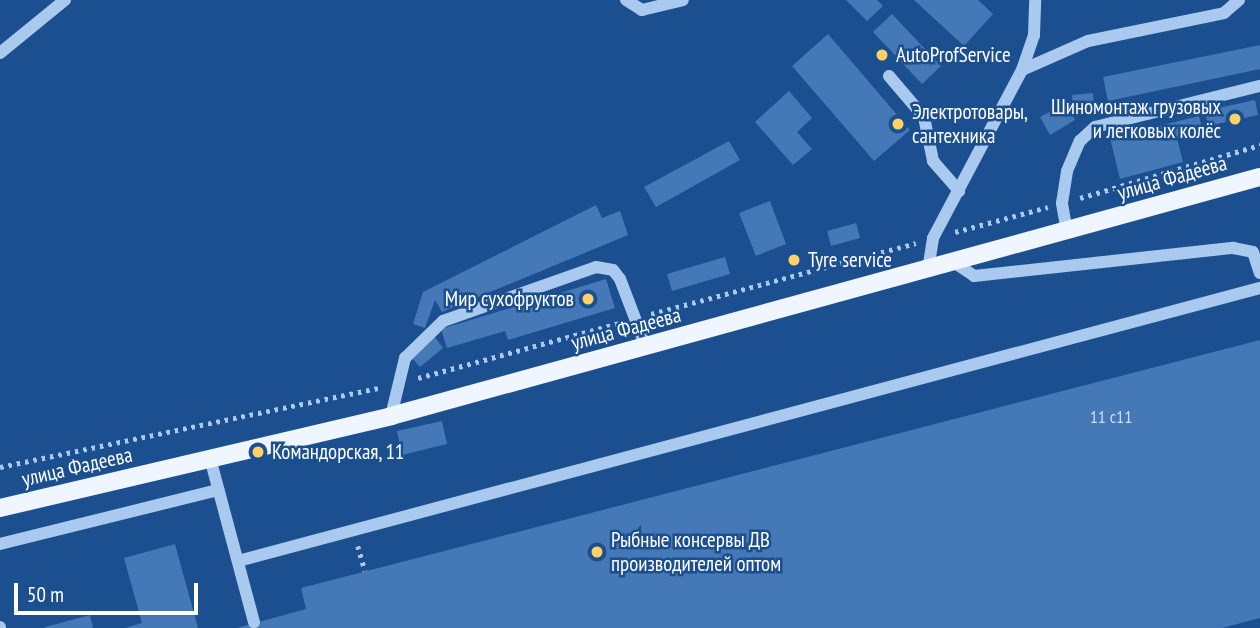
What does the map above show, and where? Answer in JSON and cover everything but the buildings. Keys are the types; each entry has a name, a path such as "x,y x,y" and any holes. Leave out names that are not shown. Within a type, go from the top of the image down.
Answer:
{"main road":[{"name":"улица Фадеева","path":"0,508 391,416 1068,232 1260,177"}],"street":[{"path":"0,53 65,0"},
{"path":"626,0 642,10 683,0"},
{"path":"928,270 933,238 1022,71 1034,35 1035,0"},
{"path":"1022,71 1088,41 1224,13 1239,0"},
{"path":"890,76 924,117 933,161 959,191"},
{"path":"1068,232 1062,203 1080,141 1095,127 1260,86"},
{"path":"955,262 974,276 1179,251 1256,252 1260,274"},
{"path":"391,416 398,383 415,344 443,321 596,267 613,270 621,279 646,347"},
{"path":"238,561 1260,288"},
{"path":"210,458 254,622"},
{"path":"0,544 218,490"}],"path":[{"path":"0,467 398,383 1062,203 1260,145"},
{"path":"355,531 365,571"}],"place":[{"name":"AutoProfService","path":"882,55"},
{"name":"Шиномонтаж грузовых и легковых колёс","path":"1235,119"},
{"name":"Электротовары, сантехника","path":"898,124"},
{"name":"Tyre service","path":"794,260"},
{"name":"Мир сухофруктов","path":"588,299"},
{"name":"Командорская, 11","path":"258,452"},
{"name":"Рыбные консервы ДВ производителей оптом","path":"597,552"}]}
